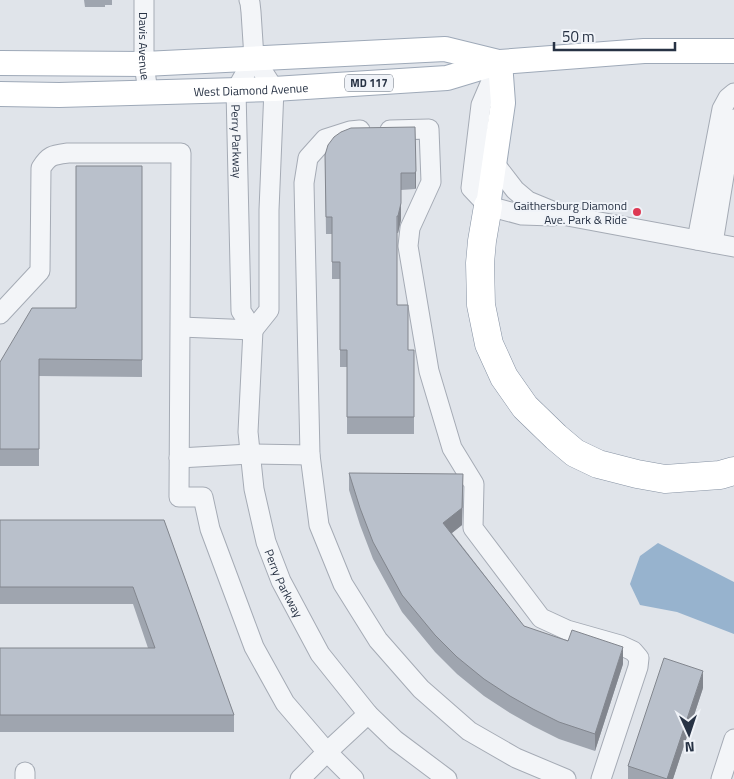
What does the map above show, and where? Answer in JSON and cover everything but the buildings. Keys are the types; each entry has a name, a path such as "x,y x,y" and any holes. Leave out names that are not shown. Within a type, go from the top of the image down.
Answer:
{"highway":[{"path":"488,206 480,263 481,305 489,344 504,377 525,407 556,438 575,453 598,464 665,480 720,475 734,471"}],"main road":[{"name":"West Diamond Avenue","path":"0,63 144,64 445,49 500,62"},
{"name":"West Diamond Avenue","path":"0,94 59,95 274,89 447,78 500,62 644,51 734,51"},
{"path":"488,206 503,104 500,62"}],"street":[{"name":"Davis Avenue","path":"144,0 144,64 148,92"},
{"path":"181,327 252,330 269,310 269,210 274,89 254,58 249,0"},
{"name":"Perry Parkway","path":"254,58 236,90 242,311 252,330 248,432 254,489 266,542 281,581 320,654 368,714 395,740 447,779"},
{"path":"500,62 481,105 471,188 488,206 522,215 562,215"},
{"path":"705,242 722,109 728,98 734,93"},
{"path":"705,242 726,218 731,133 734,119"},
{"path":"566,779 516,758 470,731 421,689 378,640 343,584 319,525 310,455 304,183 308,158 325,139 350,131 429,129 431,182 410,228 408,246 429,371 452,448 474,484 473,528 541,618 567,630 620,645 633,651 638,658 638,667 601,779"},
{"path":"0,314 40,271 40,168 47,158 68,153 180,153 181,327 179,497 203,497 210,529 254,647 285,703 327,752 354,779"},
{"path":"495,164 515,190 528,200 562,215 734,248"},
{"path":"179,458 250,454 310,455"},
{"path":"300,779 368,714"},
{"path":"721,779 734,738"}],"water":[{"path":"658,543 734,582 734,634 677,612 640,605 630,584 640,556"}],"place":[{"name":"Gaithersburg Diamond Ave. Park & Ride","path":"637,212"}]}
